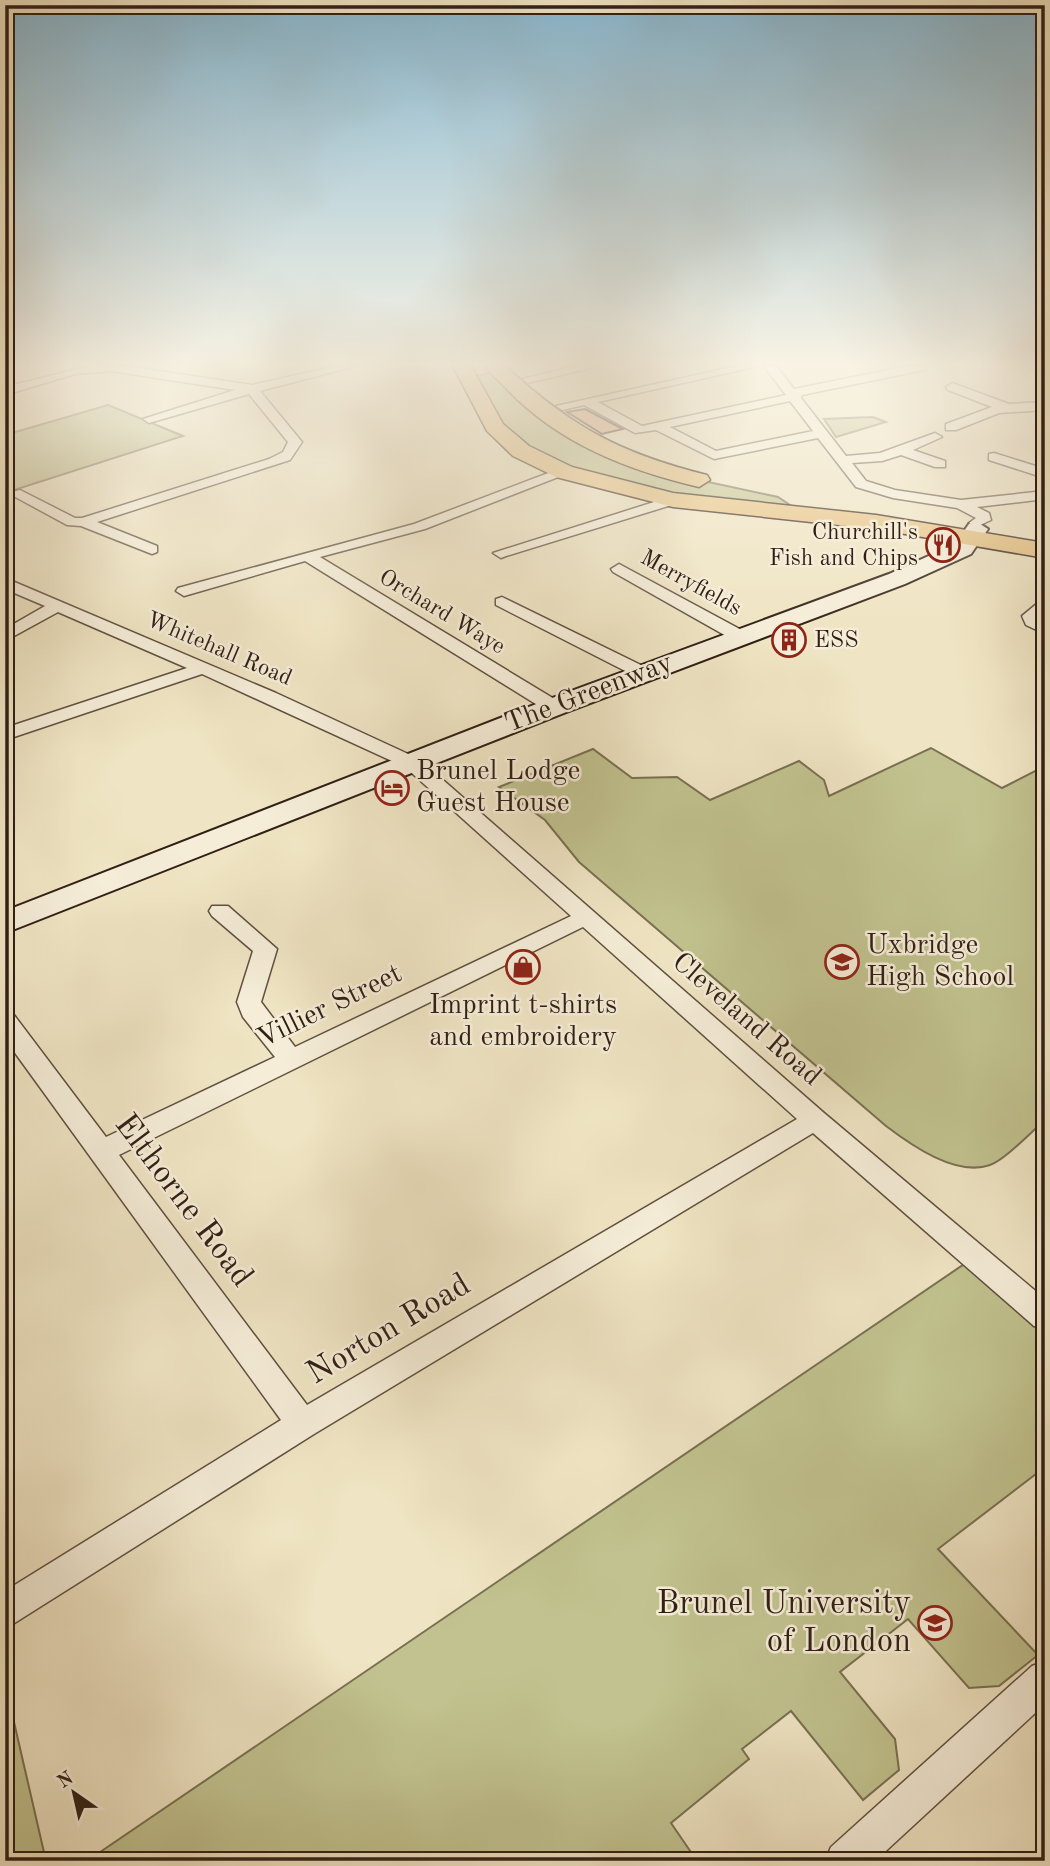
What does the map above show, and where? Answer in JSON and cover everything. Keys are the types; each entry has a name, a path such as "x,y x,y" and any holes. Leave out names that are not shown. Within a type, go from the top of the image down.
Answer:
{"main road":[{"path":"525,453 564,472 673,500 763,502"},
{"path":"611,453 662,472 763,502 876,522 972,520 1045,539"},
{"path":"972,520 1045,551"}],"street":[{"path":"15,493 72,522 83,522 287,457 290,453"},
{"path":"838,453 862,484 972,520 1045,495"},
{"path":"844,460 883,457 893,453"},
{"path":"910,453 940,464"},
{"path":"994,457 1045,474"},
{"name":"Orchard Waye","path":"184,591 416,527 564,472"},
{"path":"501,553 673,500"},
{"name":"The Greenway","path":"5,923 554,706 922,569 963,549 972,520"},
{"path":"83,522 152,549"},
{"name":"Orchard Waye","path":"307,556 554,706"},
{"name":"Merryfields","path":"619,569 741,637"},
{"name":"Whitehall Road","path":"5,583 203,668 412,764"},
{"path":"1045,601 1030,616 1032,621 1045,629"},
{"path":"502,602 643,673"},
{"path":"5,636 57,606"},
{"path":"5,734 203,668"},
{"name":"Cleveland Road","path":"412,764 815,1120 1045,1317"},
{"path":"220,911 265,949 249,1002 251,1011 291,1059"},
{"name":"Villier Street","path":"102,1151 584,918"},
{"name":"Elthorne Road","path":"5,1021 303,1424"},
{"name":"Norton Road","path":"5,1611 303,1424 815,1120"},
{"path":"845,1861 1045,1679"}],"green space":[{"path":"5,453 130,453 5,493"},
{"path":"527,453 627,453 662,472 778,497 793,507 673,500"},
{"path":"931,748 1002,788 1035,771 1045,776 1045,1120 996,1162 977,1168 963,1167 935,1157 886,1126 579,862 545,820 499,787 593,749 632,778 677,777 710,800 799,761 824,780 829,796"},
{"path":"976,1256 1045,1317 1045,1467 938,1549 1038,1655 999,1686 969,1688 908,1619 840,1672 895,1739 899,1770 863,1800 791,1711 742,1749 749,1759 671,1823 697,1861 87,1861"},
{"path":"5,1683 46,1861 5,1861"}],"place":[{"name":"Churchill's Fish and Chips","path":"943,545"},
{"name":"ESS","path":"789,640"},
{"name":"Brunel Lodge Guest House","path":"392,788"},
{"name":"Uxbridge High School","path":"842,962"},
{"name":"Imprint t-shirts and embroidery","path":"523,967"},
{"name":"Brunel University of London","path":"935,1623"}]}
